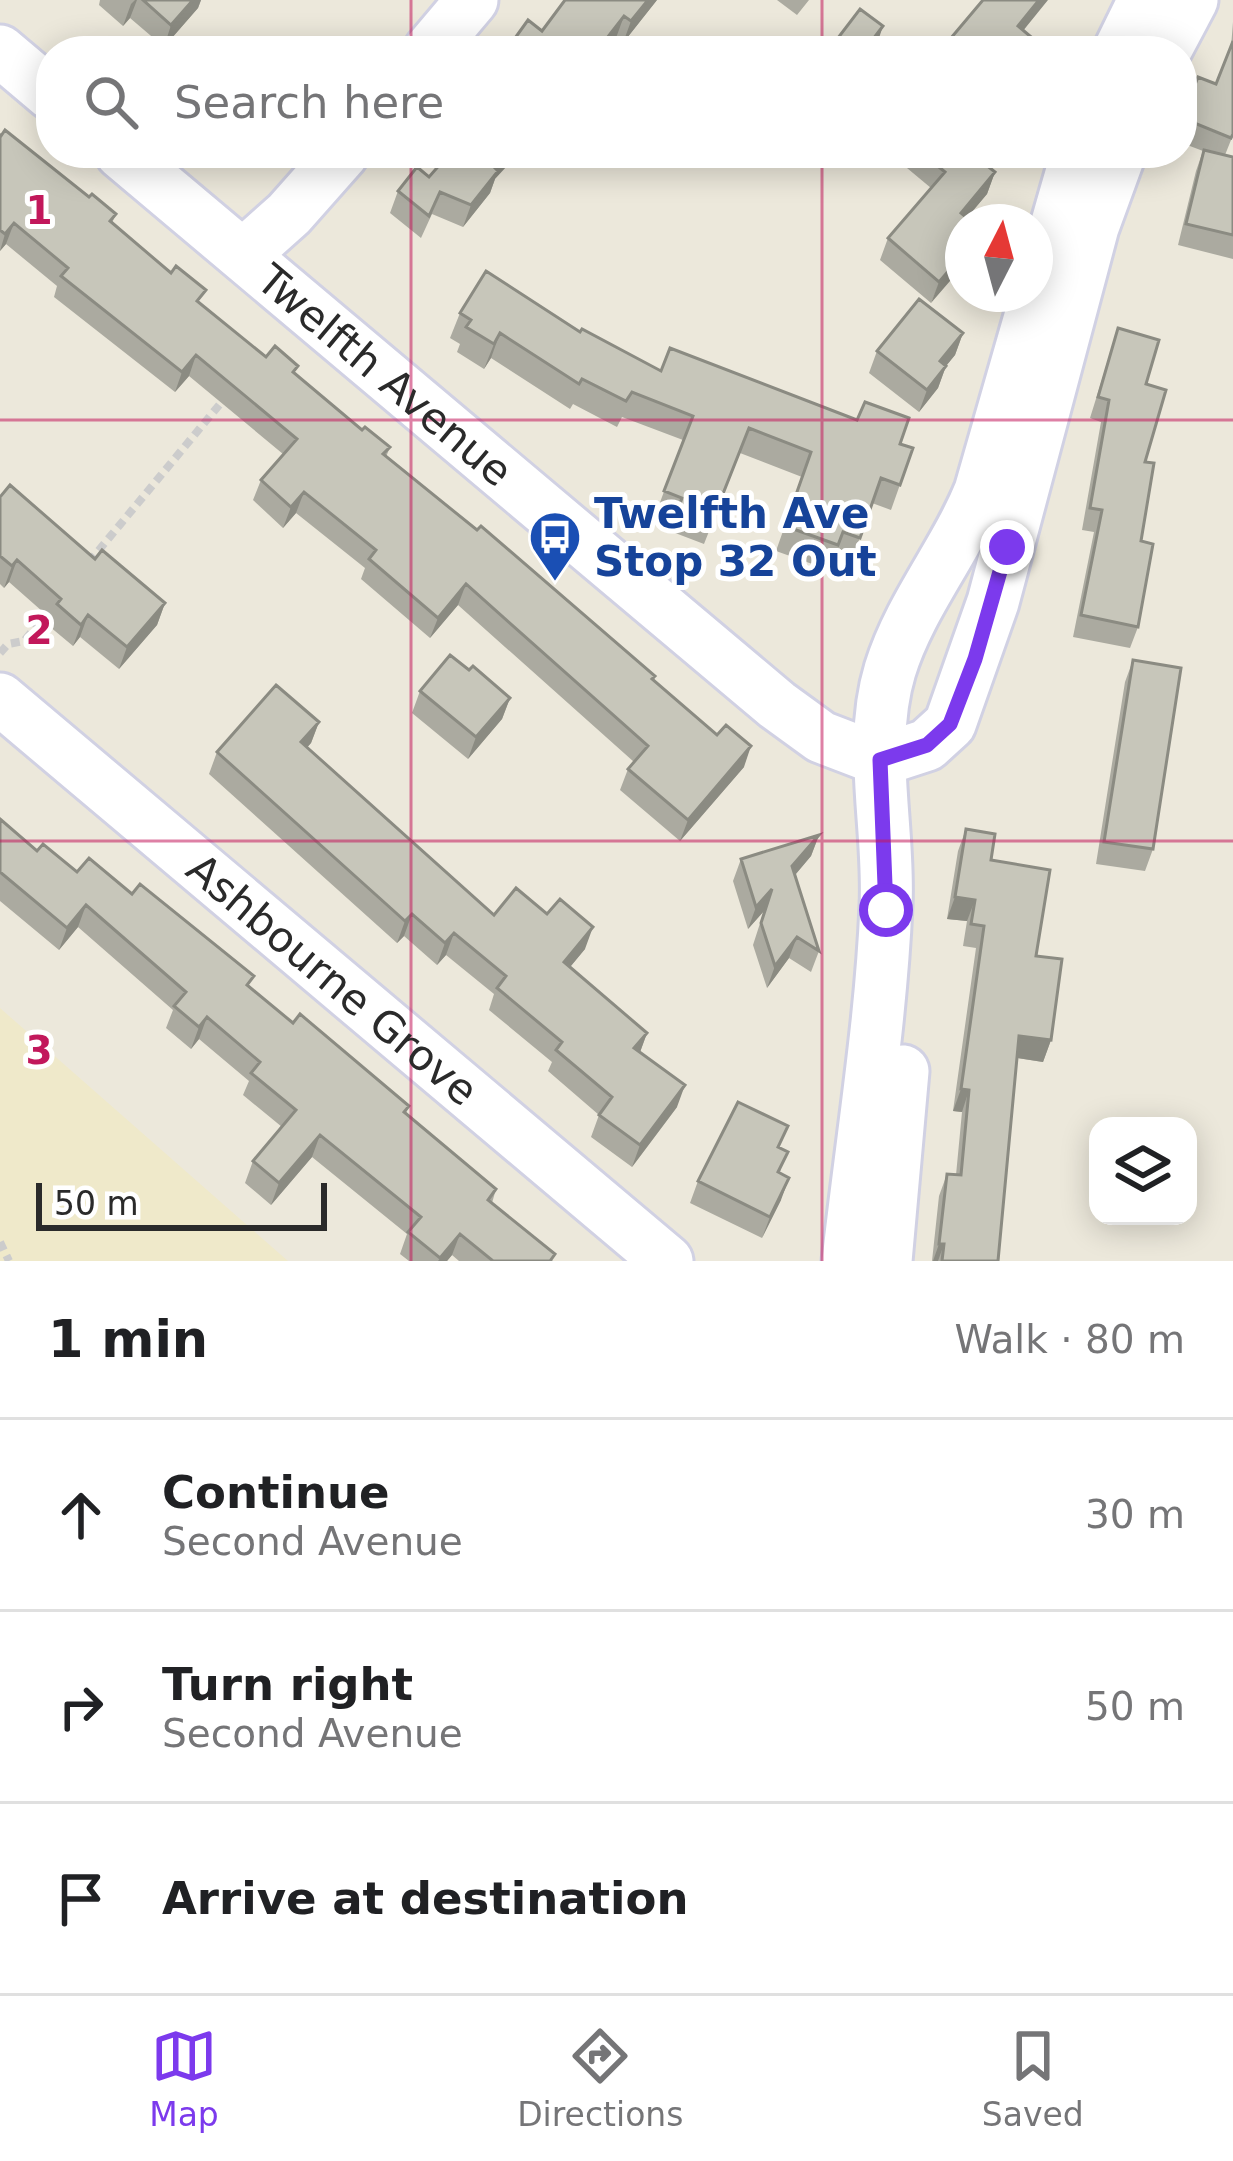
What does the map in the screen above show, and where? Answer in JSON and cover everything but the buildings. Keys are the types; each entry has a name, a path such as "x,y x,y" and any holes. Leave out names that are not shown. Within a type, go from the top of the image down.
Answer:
{"street":[{"path":"442,36 472,0"},
{"path":"1126,36 1144,0"},
{"path":"1173,36 1192,0"},
{"path":"0,51 36,81"},
{"name":"Twelfth Avenue","path":"139,168 777,705 821,737 880,760"},
{"path":"243,256 330,168"},
{"path":"848,1261 886,910 882,703 920,598 967,524 980,491 1073,168"},
{"path":"880,760 927,745 950,724 993,602 1093,227 1115,168"},
{"name":"Ashbourne Grove","path":"0,699 667,1261"},
{"path":"880,760 909,791 919,861 917,934 886,1261"}],"path":[{"path":"82,570 229,393"},
{"path":"0,653 8,644 24,640 53,605"},
{"path":"0,1242 9,1261"}],"shaded area":[{"path":"0,1008 288,1261 0,1261"}],"place":[{"name":"Twelfth Ave Stop 32 Out","path":"555,583"}],"route":[{"path":"886,910 880,760 927,745 950,724 975,659 1007,547"}]}
